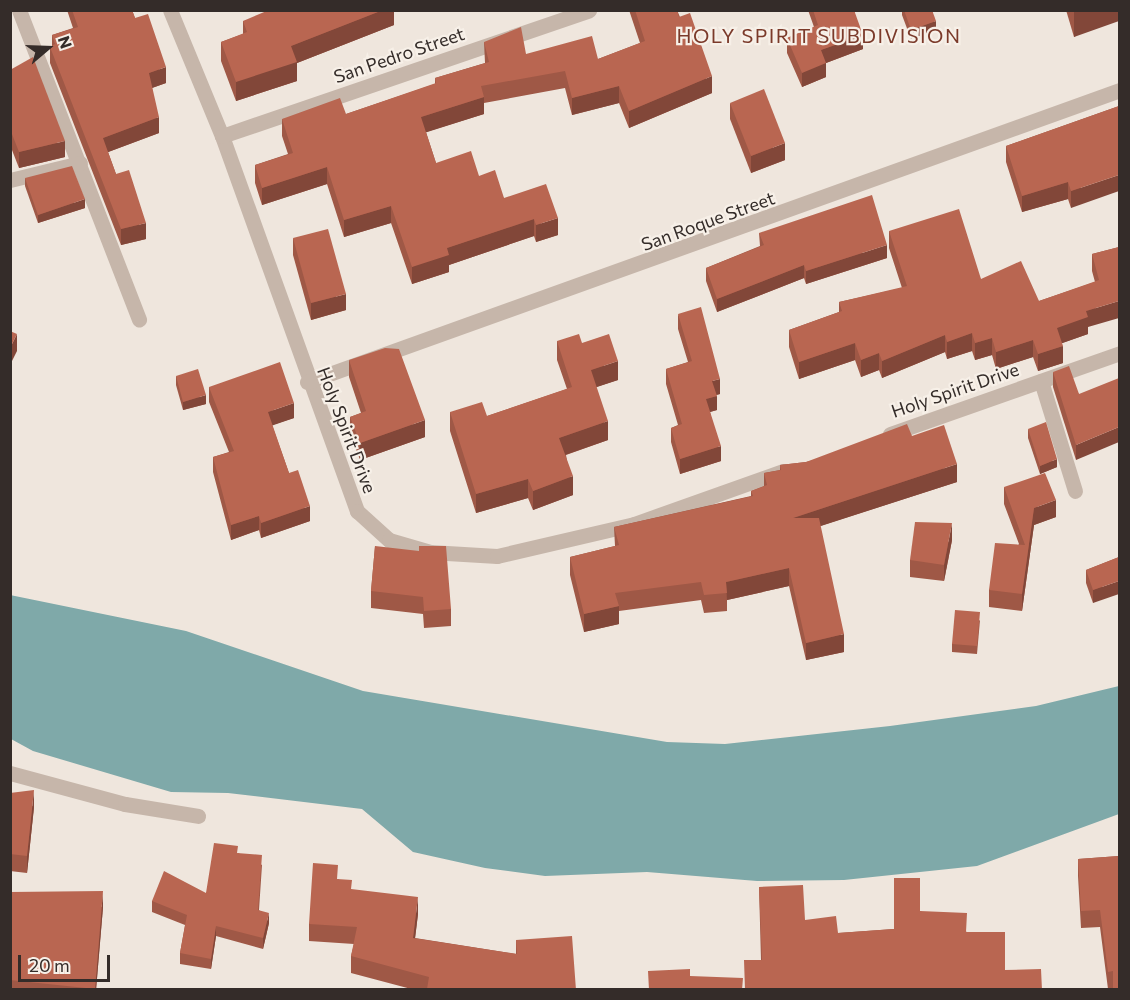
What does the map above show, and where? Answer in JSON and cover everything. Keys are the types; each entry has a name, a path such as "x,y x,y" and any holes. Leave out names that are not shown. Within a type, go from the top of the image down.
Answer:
{"street":[{"path":"19,10 139,320"},
{"name":"Holy Spirit Drive","path":"170,10 222,136 307,382 357,512 389,540 430,552 497,556 562,544 803,464"},
{"name":"San Pedro Street","path":"222,136 589,10"},
{"name":"San Roque Street","path":"307,382 1119,90"},
{"path":"10,180 80,163"},
{"name":"Holy Spirit Drive","path":"871,440 1119,353"},
{"path":"1041,381 1075,491"},
{"path":"10,773 125,804 198,816"}],"water":[{"path":"10,595 186,631 363,691 667,742 725,744 890,726 1036,706 1119,686 1119,814 977,866 844,880 757,881 647,872 545,876 485,868 413,852 362,809 228,793 171,792 33,751 11,739"}],"building":[{"path":"72,10 132,10 135,18 148,14 166,67 149,73 159,117 103,138 116,174 129,170 146,223 121,229 50,47 55,44 52,35 78,27"},
{"path":"269,10 383,10 291,46 297,62 236,82 221,42 247,32 243,21"},
{"path":"635,10 677,10 679,17 690,13 712,76 629,111 619,86 572,98 565,71 481,86 484,97 421,117 436,163 471,151 479,176 495,170 504,198 546,184 558,218 536,225 534,219 447,248 449,255 412,267 391,206 344,220 327,167 262,188 255,165 293,153 282,119 340,98 346,114 436,83 435,78 489,62 484,42 521,27 526,54 592,36 598,59 645,41"},
{"path":"813,10 854,10 863,35 821,50 826,63 802,73 787,38 818,25"},
{"path":"904,10 932,10 936,21 911,30"},
{"path":"33,57 65,141 19,152 10,129 10,70"},
{"path":"764,89 785,143 751,156 730,103"},
{"path":"1119,106 1119,175 1071,191 1068,182 1022,196 1006,146"},
{"path":"72,166 85,199 38,215 25,178"},
{"path":"872,195 887,245 806,271 804,265 717,299 706,268 764,245 759,233"},
{"path":"959,209 981,279 1021,261 1039,301 1099,280 1092,254 1119,247 1119,301 1086,311 1088,317 1057,328 1063,346 1038,354 1033,340 996,352 992,338 975,343 972,333 947,342 945,335 882,361 879,353 861,360 855,343 799,362 789,330 842,311 839,302 907,286 889,231"},
{"path":"328,229 346,294 311,303 293,238"},
{"path":"701,307 720,379 712,381 717,396 706,399 721,446 680,459 671,428 682,424 666,369 692,361 678,314"},
{"path":"10,331 17,334 10,348"},
{"path":"579,334 582,343 609,334 618,361 591,370 608,421 559,438 573,476 533,491 528,479 476,494 450,412 482,402 487,416 572,387 557,341"},
{"path":"385,348 399,349 425,420 360,443 350,417 366,411 349,360"},
{"path":"280,362 294,403 268,412 289,473 298,470 310,506 261,523 259,516 231,525 213,457 234,451 209,387"},
{"path":"1069,366 1079,394 1119,378 1119,427 1076,445 1053,372"},
{"path":"198,369 206,395 183,402 176,376"},
{"path":"1046,422 1057,459 1040,466 1028,429"},
{"path":"907,424 912,436 944,425 957,464 793,518 819,518 844,634 806,643 789,568 726,582 727,593 704,595 701,582 615,593 619,606 584,614 570,557 619,545 614,527 753,496 751,491 767,485 764,473 781,470 780,465 806,462"},
{"path":"1045,473 1056,500 1034,508 1022,594 989,590 995,543 1025,545 1004,487"},
{"path":"915,522 952,523 944,565 910,560"},
{"path":"375,546 419,551 419,546 446,546 451,609 424,611 423,597 371,591"},
{"path":"1119,557 1119,581 1093,590 1086,570"},
{"path":"955,610 980,612 977,646 952,644"},
{"path":"34,790 27,856 10,854 10,793"},
{"path":"214,843 238,846 237,853 262,855 258,910 269,913 263,938 216,926 211,959 180,953 187,915 152,901 164,871 206,893"},
{"path":"1119,856 1119,990 1113,990 1113,971 1108,972 1100,910 1081,911 1078,859"},
{"path":"313,863 338,865 337,879 352,880 351,889 418,897 413,938 517,954 516,940 572,936 576,990 431,990 427,989 429,977 351,956 357,927 309,924"},
{"path":"894,878 920,878 920,911 967,913 966,932 1005,932 1005,970 1041,969 1042,990 745,990 744,960 762,960 759,887 803,885 805,920 836,916 838,933 894,929"},
{"path":"103,891 95,989 10,980 10,892"},
{"path":"690,969 690,976 743,978 742,990 649,990 648,971"}],"district":[{"name":"HOLY SPIRIT SUBDIVISION","path":"819,35"}]}
